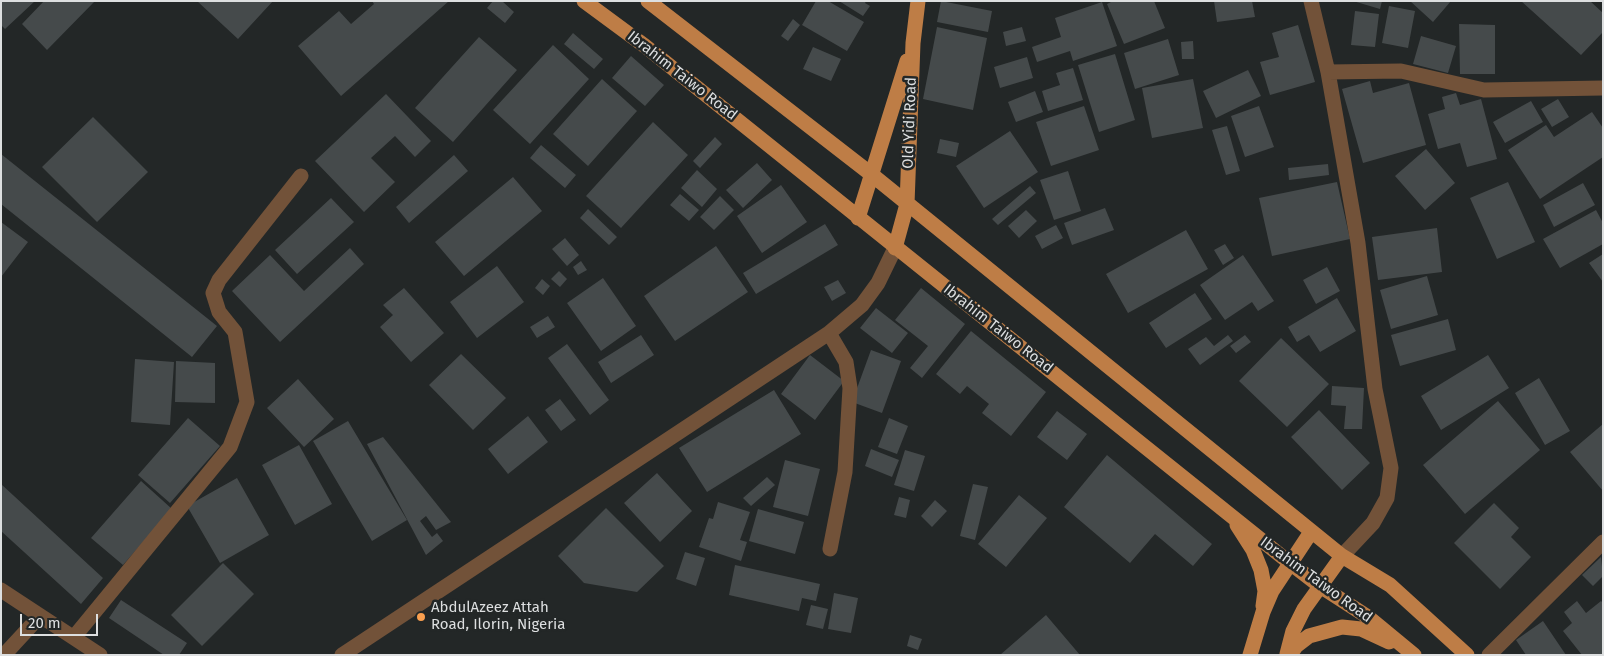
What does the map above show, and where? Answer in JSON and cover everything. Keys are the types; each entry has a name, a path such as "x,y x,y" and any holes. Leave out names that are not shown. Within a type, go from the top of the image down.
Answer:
{"main road":[{"name":"Ibrahim Taiwo Road","path":"584,1 645,46 894,248 1290,563 1320,586 1368,617 1414,655"},
{"path":"648,1 870,174 1311,532 1342,556 1390,585 1467,655"},
{"name":"Old Yidi Road","path":"894,248 907,204 913,43 918,1"},
{"name":"Old Yidi Road","path":"858,218 870,174 913,43"},
{"path":"1228,512 1253,550 1261,570 1265,591 1263,612 1250,655"},
{"path":"1263,612 1290,563 1311,532"},
{"path":"1289,655 1293,631 1304,609 1342,556"},
{"path":"1289,655 1296,646 1309,636 1342,628 1361,628 1414,655"}],"street":[{"path":"1311,1 1328,72 1358,243 1375,389 1391,468 1387,498 1373,523 1342,556"},
{"path":"1328,72 1401,71 1484,90 1603,88"},
{"path":"74,636 230,447 247,402 235,332 219,312 213,293 219,280 301,176"},
{"path":"342,655 829,333 862,305 878,283 894,248"},
{"path":"829,333 846,362 850,388 845,472 830,548"},
{"path":"1488,655 1603,542"},
{"path":"1,590 74,636 100,655"},
{"path":"4,655 40,616"}],"building":[{"path":"1,1 35,1 5,29 1,25"},
{"path":"44,1 95,1 47,50 22,24"},
{"path":"197,1 273,1 238,39"},
{"path":"372,1 449,1 341,96 298,46 339,11 351,24 374,4"},
{"path":"493,1 502,1 514,12 505,23 487,8"},
{"path":"816,1 828,1 864,22 847,51 802,25"},
{"path":"839,1 866,1 865,3 870,6 863,16"},
{"path":"941,1 992,11 988,32 937,22"},
{"path":"1113,1 1154,1 1165,28 1124,44 1107,4"},
{"path":"1214,1 1252,1 1255,17 1217,22"},
{"path":"1353,1 1382,1 1380,9"},
{"path":"1410,1 1451,1 1433,22"},
{"path":"1521,1 1590,1 1603,13 1603,32 1581,55"},
{"path":"1102,2 1117,46 1073,61 1070,51 1037,62 1032,47 1061,37 1055,18"},
{"path":"1389,6 1415,11 1408,48 1382,43"},
{"path":"1355,11 1379,14 1375,47 1351,45"},
{"path":"793,19 800,25 788,41 781,36"},
{"path":"1459,24 1495,25 1495,74 1460,74"},
{"path":"1298,25 1315,82 1270,95 1260,62 1279,57 1272,33"},
{"path":"937,27 987,38 973,110 923,99"},
{"path":"1022,27 1026,41 1006,46 1003,32"},
{"path":"573,33 603,59 594,69 564,44"},
{"path":"1421,36 1456,46 1448,73 1413,64"},
{"path":"479,37 517,70 453,142 415,108"},
{"path":"1168,39 1179,75 1135,89 1124,53"},
{"path":"1193,41 1194,59 1182,59 1181,42"},
{"path":"553,45 589,79 530,144 493,110"},
{"path":"813,47 841,59 831,81 803,69"},
{"path":"1115,54 1135,120 1099,132 1078,65"},
{"path":"631,56 664,85 645,106 612,78"},
{"path":"1027,57 1033,78 1000,88 994,67"},
{"path":"1073,68 1083,100 1048,111 1042,91 1060,85 1056,73"},
{"path":"1248,70 1261,96 1216,118 1203,91"},
{"path":"602,79 637,111 588,166 553,134"},
{"path":"1193,79 1203,128 1152,138 1142,88"},
{"path":"1370,81 1373,93 1409,83 1426,145 1363,163 1342,89"},
{"path":"1035,91 1043,112 1016,122 1008,102"},
{"path":"1456,93 1460,105 1481,99 1497,159 1467,167 1460,143 1438,149 1428,114 1445,109 1442,97"},
{"path":"386,94 431,141 415,157 395,136 371,158 395,182 364,212 315,161"},
{"path":"1558,99 1569,117 1552,127 1541,109"},
{"path":"1531,101 1543,122 1505,143 1493,122"},
{"path":"1084,106 1099,150 1051,166 1036,122"},
{"path":"1259,106 1274,147 1245,157 1231,116"},
{"path":"1592,112 1603,128 1603,157 1540,199 1508,150 1546,125 1554,137"},
{"path":"93,117 148,172 97,222 42,167"},
{"path":"653,122 688,155 621,228 586,196"},
{"path":"1227,126 1240,171 1226,175 1212,130"},
{"path":"1010,131 1038,172 984,208 956,166"},
{"path":"715,137 722,144 700,168 693,161"},
{"path":"940,139 959,143 956,157 937,153"},
{"path":"541,145 576,175 565,188 530,158"},
{"path":"1426,149 1455,183 1425,210 1395,176"},
{"path":"1,154 217,326 192,357 1,204"},
{"path":"454,155 468,171 409,223 396,207"},
{"path":"757,163 772,180 743,208 726,190"},
{"path":"1328,164 1329,175 1289,180 1288,168"},
{"path":"697,170 717,189 702,207 681,188"},
{"path":"1068,171 1081,211 1054,220 1040,180"},
{"path":"513,177 542,211 464,276 435,242"},
{"path":"1337,182 1350,239 1272,256 1259,198"},
{"path":"1508,182 1535,242 1497,259 1470,198"},
{"path":"1583,183 1595,205 1554,227 1543,205"},
{"path":"781,185 807,222 762,253 737,216"},
{"path":"1030,186 1036,193 998,225 992,219"},
{"path":"680,194 699,210 689,221 670,205"},
{"path":"720,196 734,210 714,230 700,217"},
{"path":"331,198 354,222 297,274 275,250"},
{"path":"1105,208 1114,230 1072,245 1064,223"},
{"path":"588,209 617,237 609,245 580,218"},
{"path":"1026,210 1037,221 1019,238 1008,226"},
{"path":"1596,210 1603,223 1603,244 1560,268 1543,239"},
{"path":"1,222 28,242 1,277"},
{"path":"825,224 838,245 756,294 743,273"},
{"path":"1056,225 1063,238 1042,249 1035,236"},
{"path":"1437,228 1442,272 1378,280 1372,237"},
{"path":"1186,230 1208,269 1128,313 1106,274"},
{"path":"565,238 579,255 567,266 552,249"},
{"path":"1225,244 1234,258 1223,265 1214,250"},
{"path":"716,246 748,292 675,341 644,296"},
{"path":"350,248 364,264 280,342 232,291 270,255 304,291"},
{"path":"1603,254 1603,282 1589,263"},
{"path":"1243,255 1274,301 1258,311 1252,302 1225,320 1200,285"},
{"path":"581,261 587,270 578,275 573,267"},
{"path":"497,266 524,302 477,338 450,302"},
{"path":"1327,267 1340,291 1316,304 1303,280"},
{"path":"559,271 567,279 560,287 551,279"},
{"path":"1427,276 1438,315 1391,329 1380,290"},
{"path":"603,278 636,326 601,351 567,303"},
{"path":"542,279 550,286 543,295 535,288"},
{"path":"838,280 846,293 832,301 824,287"},
{"path":"404,288 444,333 411,362 380,327 393,315 383,305"},
{"path":"921,288 965,324 922,378 910,368 928,346 895,320"},
{"path":"1195,293 1212,319 1166,348 1149,323"},
{"path":"1337,298 1356,331 1320,352 1309,335 1297,342 1288,327"},
{"path":"876,308 908,333 892,353 860,328"},
{"path":"548,316 555,327 537,338 530,327"},
{"path":"1448,319 1456,350 1400,366 1391,335"},
{"path":"971,331 1046,392 1011,436 982,413 989,404 967,386 960,394 936,374"},
{"path":"641,335 654,355 611,383 598,362"},
{"path":"1228,335 1233,341 1200,365 1188,349 1206,337 1214,346"},
{"path":"1245,335 1251,342 1236,353 1230,346"},
{"path":"1281,338 1329,384 1287,427 1239,381"},
{"path":"567,344 609,400 590,415 548,358"},
{"path":"871,350 901,361 882,413 852,402"},
{"path":"461,354 506,398 473,430 429,385"},
{"path":"810,355 844,381 815,420 781,394"},
{"path":"1488,355 1509,388 1441,430 1421,396"},
{"path":"135,359 174,362 170,425 131,422"},
{"path":"176,361 215,363 215,403 175,402"},
{"path":"1539,378 1570,431 1545,445 1515,393"},
{"path":"298,379 334,419 304,447 267,408"},
{"path":"1332,386 1364,388 1362,429 1344,429 1346,406 1331,405"},
{"path":"774,390 801,434 707,492 679,448"},
{"path":"560,399 576,420 561,431 545,410"},
{"path":"1498,401 1540,450 1465,514 1423,465"},
{"path":"1319,410 1370,463 1342,490 1291,437"},
{"path":"1057,411 1087,434 1067,460 1037,437"},
{"path":"528,416 548,442 508,474 488,449"},
{"path":"188,418 220,446 170,503 138,475"},
{"path":"889,418 908,426 897,454 878,447"},
{"path":"348,421 407,520 372,541 313,441"},
{"path":"1603,424 1603,491 1570,452"},
{"path":"383,437 451,522 436,530 426,516 420,521 432,537 437,533 443,541 426,555 367,444"},
{"path":"299,445 332,504 295,525 262,465"},
{"path":"871,449 899,460 892,477 865,466"},
{"path":"905,450 925,456 914,491 894,485"},
{"path":"1107,455 1212,544 1193,566 1155,534 1130,563 1064,507"},
{"path":"785,460 820,469 808,516 773,507"},
{"path":"657,473 692,511 660,542 624,503"},
{"path":"767,477 775,485 751,506 743,498"},
{"path":"237,478 269,535 220,563 187,506"},
{"path":"141,481 172,509 123,565 91,538"},
{"path":"1,484 103,578 81,604 1,531"},
{"path":"973,484 988,487 975,540 960,536"},
{"path":"1019,495 1047,518 1006,567 978,544"},
{"path":"899,497 910,500 906,518 894,515"},
{"path":"935,500 947,511 932,527 921,516"},
{"path":"718,502 750,512 740,540 747,542 741,561 699,547 709,518 713,519"},
{"path":"1494,503 1519,528 1511,537 1531,557 1500,589 1454,543"},
{"path":"606,508 664,566 637,592 584,583 558,556"},
{"path":"758,509 804,522 795,554 749,541"},
{"path":"685,552 705,558 696,586 676,579"},
{"path":"1601,557 1603,576 1593,586 1582,575"},
{"path":"223,563 254,594 202,646 171,615"},
{"path":"735,565 820,584 816,601 802,598 799,611 729,595"},
{"path":"834,593 858,598 851,633 828,629"},
{"path":"121,600 187,643 179,655 164,655 109,618"},
{"path":"1577,601 1586,613 1601,601 1603,603 1603,655 1582,655 1563,631 1572,623 1564,612"},
{"path":"811,605 828,609 823,629 806,625"},
{"path":"1046,615 1080,655 1000,655"},
{"path":"1543,621 1566,655 1526,655 1516,640"},
{"path":"910,635 922,639 918,650 907,646"}],"place":[{"name":"AbdulAzeez Attah Road, Ilorin, Nigeria","path":"421,617"}]}
